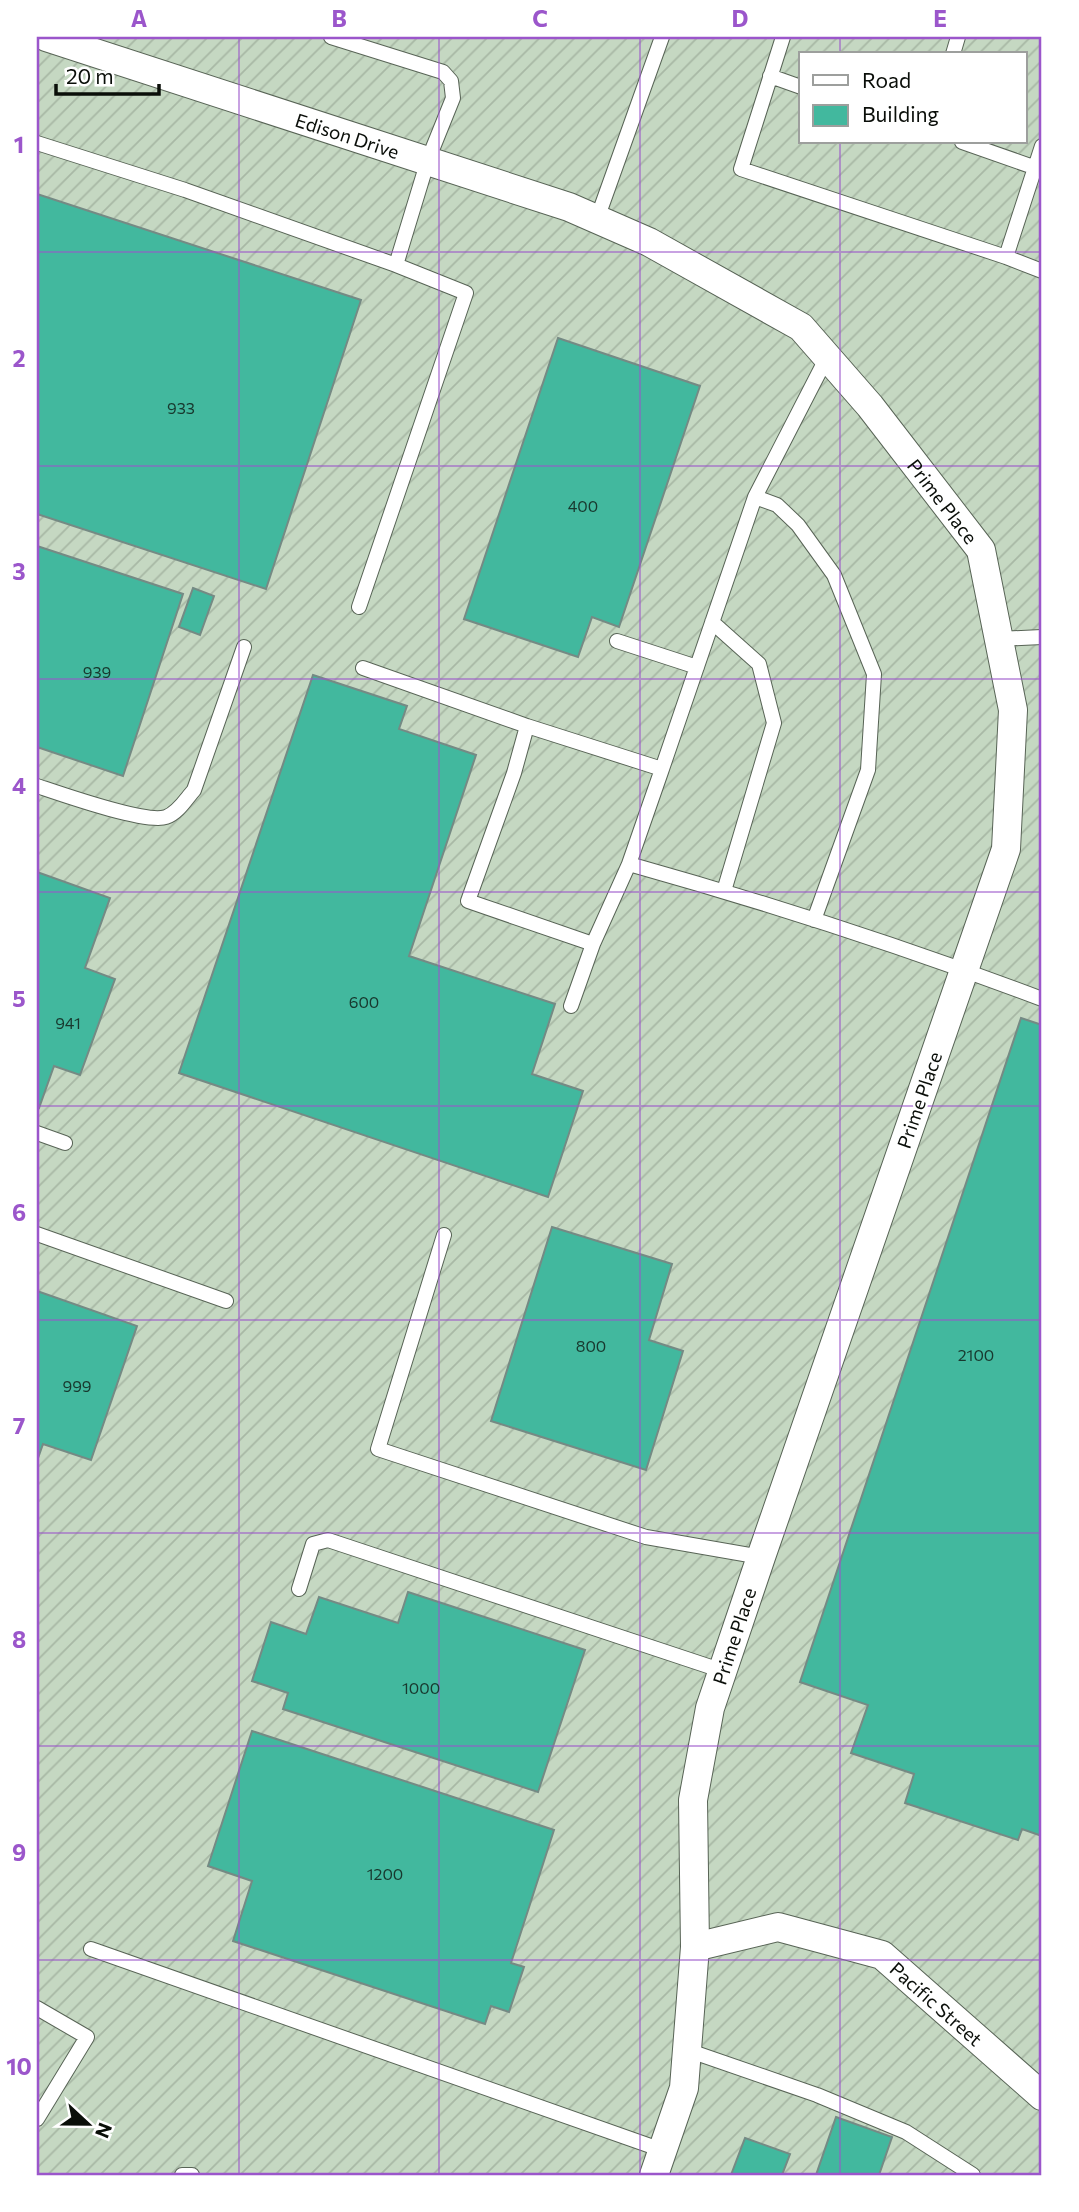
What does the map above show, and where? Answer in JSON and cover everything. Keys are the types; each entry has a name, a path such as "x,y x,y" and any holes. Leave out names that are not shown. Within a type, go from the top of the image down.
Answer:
{"street":[{"name":"Edison Drive","path":"46,37 569,206"},
{"name":"Prime Place","path":"569,206 649,242 801,327 870,406 981,550 1013,710 1006,849 710,1708 693,1800 695,1947 684,2088 658,2163"},
{"name":"Pacific Street","path":"695,1947 778,1927 882,1955 1042,2096"}],"lane":[{"path":"331,37 443,72 451,81 453,98 428,160 396,265"},
{"path":"597,219 662,37"},
{"path":"783,37 741,169 1042,271"},
{"path":"770,76 799,86"},
{"path":"37,143 197,194 396,265 466,293 359,607"},
{"path":"968,144 1039,169"},
{"path":"1006,257 1039,169 1042,146"},
{"path":"571,1006 593,944 629,863 755,497 827,357"},
{"path":"755,497 777,505 791,518 834,575 874,674 868,770 814,920"},
{"path":"712,622 759,664 774,723 724,891"},
{"path":"999,639 1042,637"},
{"path":"617,641 697,667"},
{"path":"37,786 142,817 166,817 180,807 194,790 244,647"},
{"path":"363,668 527,726 662,769"},
{"path":"527,726 514,773 468,901 593,944"},
{"path":"629,863 814,920 1042,999"},
{"path":"37,1133 65,1143"},
{"path":"37,1234 226,1301"},
{"path":"444,1235 378,1449 646,1538 761,1557"},
{"path":"299,1589 313,1544 328,1540 723,1671"},
{"path":"91,1950 658,2163"},
{"path":"37,2008 86,2037 37,2119"},
{"path":"687,2050 817,2095 906,2132 973,2175"},
{"path":"182,2175 192,2175"}],"shaded area":[{"path":"37,37 1042,37 1042,2175 37,2175"}],"building":[{"path":"37,194 361,300 266,589 37,514"},
{"path":"558,338 700,386 619,627 592,617 578,657 464,619"},
{"path":"37,546 183,594 123,776 37,747"},
{"path":"193,588 214,596 200,635 179,627"},
{"path":"313,675 407,706 399,729 476,755 409,956 555,1004 532,1074 583,1091 548,1197 179,1073"},
{"path":"37,872 110,898 85,968 115,979 80,1075 54,1066 39,1108 37,1107"},
{"path":"1021,1018 1042,1025 1042,1836 1022,1829 1018,1840 905,1803 914,1774 851,1753 868,1705 800,1682"},
{"path":"552,1227 672,1264 649,1340 683,1351 646,1470 491,1421"},
{"path":"37,1291 137,1326 91,1460 43,1444 37,1461"},
{"path":"408,1592 585,1650 538,1792 283,1709 288,1693 252,1681 271,1622 306,1634 319,1597 398,1623"},
{"path":"252,1731 554,1830 511,1963 524,1967 509,2012 491,2006 485,2024 233,1941 252,1881 208,1866"},
{"path":"836,2117 892,2137 879,2175 816,2175"},
{"path":"745,2138 790,2154 782,2175 731,2175"}]}
